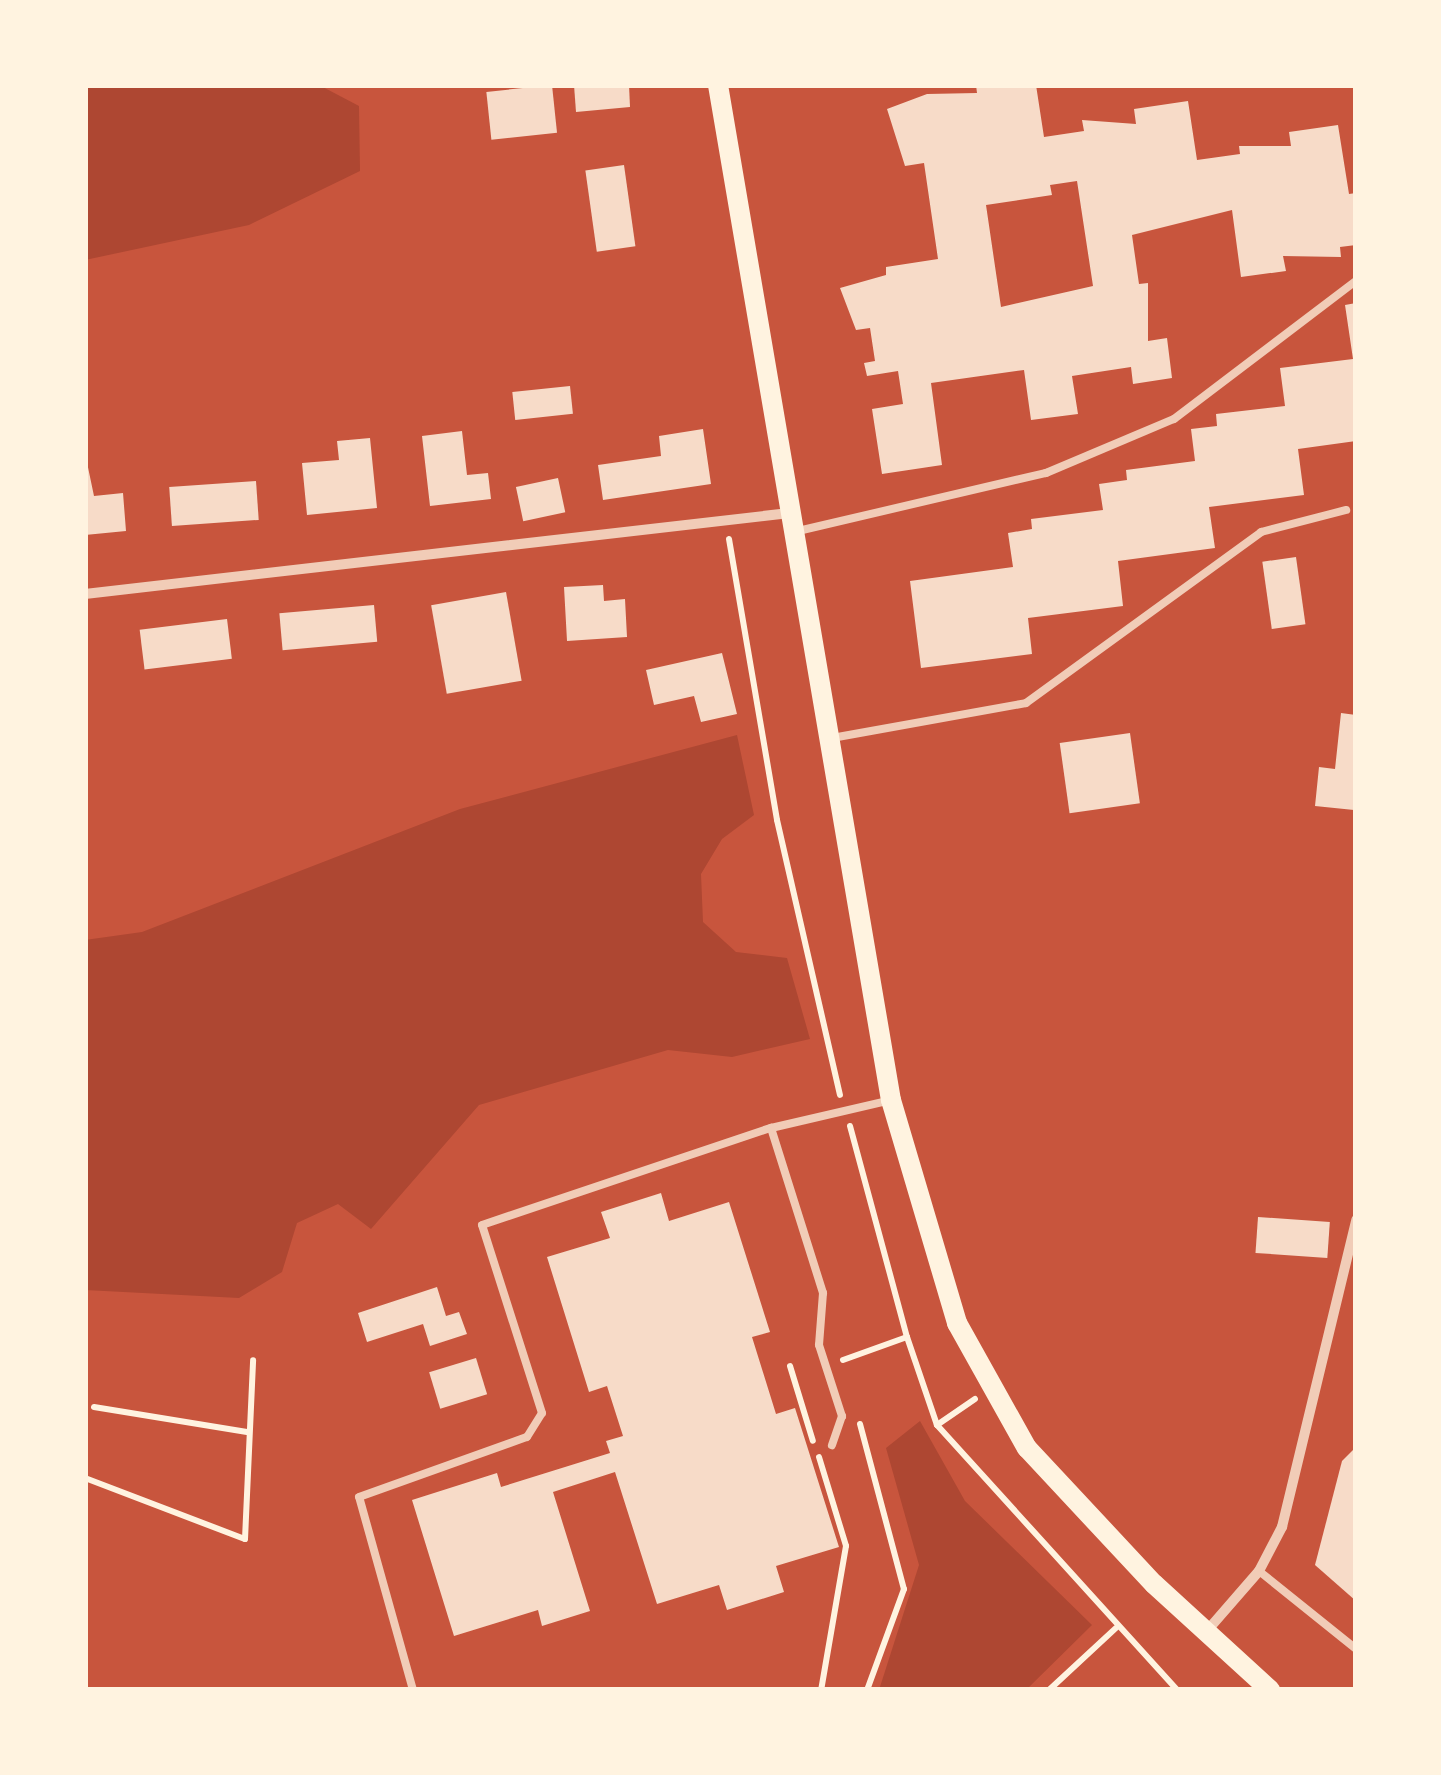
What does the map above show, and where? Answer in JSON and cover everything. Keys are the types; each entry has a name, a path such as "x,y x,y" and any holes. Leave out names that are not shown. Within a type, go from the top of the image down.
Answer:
{"main road":[{"path":"718,85 789,523 891,1100 957,1323 990,1389 1028,1448 1259,1686"}],"street":[{"path":"85,594 789,523"},
{"path":"1206,1632 1260,1571 1282,1527 1356,1220"}],"lane":[{"path":"789,523 1046,473 1174,419 1356,281"},
{"path":"828,738 1026,703 1261,532 1346,510"},
{"path":"413,1690 359,1498 527,1437 542,1413 482,1225 771,1128 891,1100"},
{"path":"771,1128 823,1293 819,1345 842,1416 832,1445"},
{"path":"1260,1571 1356,1649"}],"path":[{"path":"727,527 777,820 844,1111 907,1337 937,1425 1116,1628 1177,1690"},
{"path":"847,1380 841,1361 907,1337"},
{"path":"85,1478 245,1539 247,1432 254,1360"},
{"path":"790,1366 846,1546 820,1690"},
{"path":"937,1425 990,1389"},
{"path":"94,1407 247,1432"},
{"path":"858,1418 903,1572 867,1690"},
{"path":"1050,1690 1116,1628"}],"shaded area":[{"path":"85,85 319,85 359,106 360,171 249,225 85,260"},
{"path":"737,735 754,815 722,839 701,874 703,922 736,952 787,958 810,1039 732,1057 668,1050 479,1105 371,1229 338,1204 297,1223 282,1272 239,1298 85,1290 85,940 142,932 460,809"},
{"path":"920,1421 965,1501 1092,1625 1026,1690 879,1690 919,1565 886,1448"}],"building":[{"path":"552,85 557,133 491,140 486,92"},
{"path":"574,85 629,85 630,107 576,112"},
{"path":"976,85 1036,85 1044,137 1084,131 1082,120 1136,124 1134,109 1188,101 1197,160 1240,154 1239,146 1291,146 1289,132 1338,125 1349,194 1356,193 1356,245 1340,247 1341,257 1283,256 1286,271 1241,277 1232,210 1132,235 1139,284 1148,283 1148,341 1167,338 1172,378 1133,384 1131,367 1072,376 1078,414 1031,420 1024,370 931,383 942,465 882,474 872,409 903,404 898,371 867,376 864,363 875,361 870,328 856,330 840,288 886,275 886,267 938,259 924,163 905,166 887,109 927,94 977,93","holes":["1077,181 1093,286 1001,307 986,205 1052,195 1050,185"]},
{"path":"624,165 635,246 597,252 585,170"},
{"path":"1356,303 1356,441 1298,449 1304,495 1209,507 1215,548 1118,561 1123,606 1028,618 1032,654 921,668 910,581 1013,567 1008,533 1032,529 1031,519 1103,510 1099,484 1127,480 1126,470 1195,461 1191,429 1217,426 1216,414 1285,406 1280,368 1353,359 1345,305"},
{"path":"570,386 573,414 515,420 512,392"},
{"path":"703,429 711,484 603,500 598,465 661,456 659,436"},
{"path":"462,431 467,475 488,473 491,499 430,506 422,436"},
{"path":"370,438 377,508 307,515 302,463 339,460 337,441"},
{"path":"85,453 94,496 123,493 126,531 85,535"},
{"path":"558,478 565,512 523,521 516,487"},
{"path":"256,481 259,520 172,526 169,487"},
{"path":"1296,557 1305,624 1272,629 1262,562"},
{"path":"603,585 604,601 625,599 627,637 567,641 564,587"},
{"path":"506,592 522,681 447,694 431,605"},
{"path":"374,605 377,642 283,650 279,613"},
{"path":"227,619 232,659 145,669 140,630"},
{"path":"722,653 737,714 701,722 694,696 654,705 646,670"},
{"path":"1341,713 1356,715 1354,810 1315,806 1319,767 1335,769"},
{"path":"1130,733 1140,803 1070,813 1060,743"},
{"path":"661,1193 669,1221 729,1202 770,1332 752,1337 776,1414 795,1408 839,1547 776,1566 784,1592 727,1610 719,1585 657,1604 615,1472 553,1492 590,1611 542,1626 538,1610 454,1636 412,1500 497,1473 501,1487 610,1453 606,1441 623,1436 607,1386 589,1392 547,1257 610,1238 601,1212"},
{"path":"1258,1217 1330,1222 1327,1258 1255,1253"},
{"path":"437,1287 446,1316 459,1312 467,1334 430,1346 423,1324 367,1342 358,1313"},
{"path":"476,1358 487,1394 440,1409 429,1372"},
{"path":"1356,1447 1356,1601 1315,1565 1342,1461"}]}
